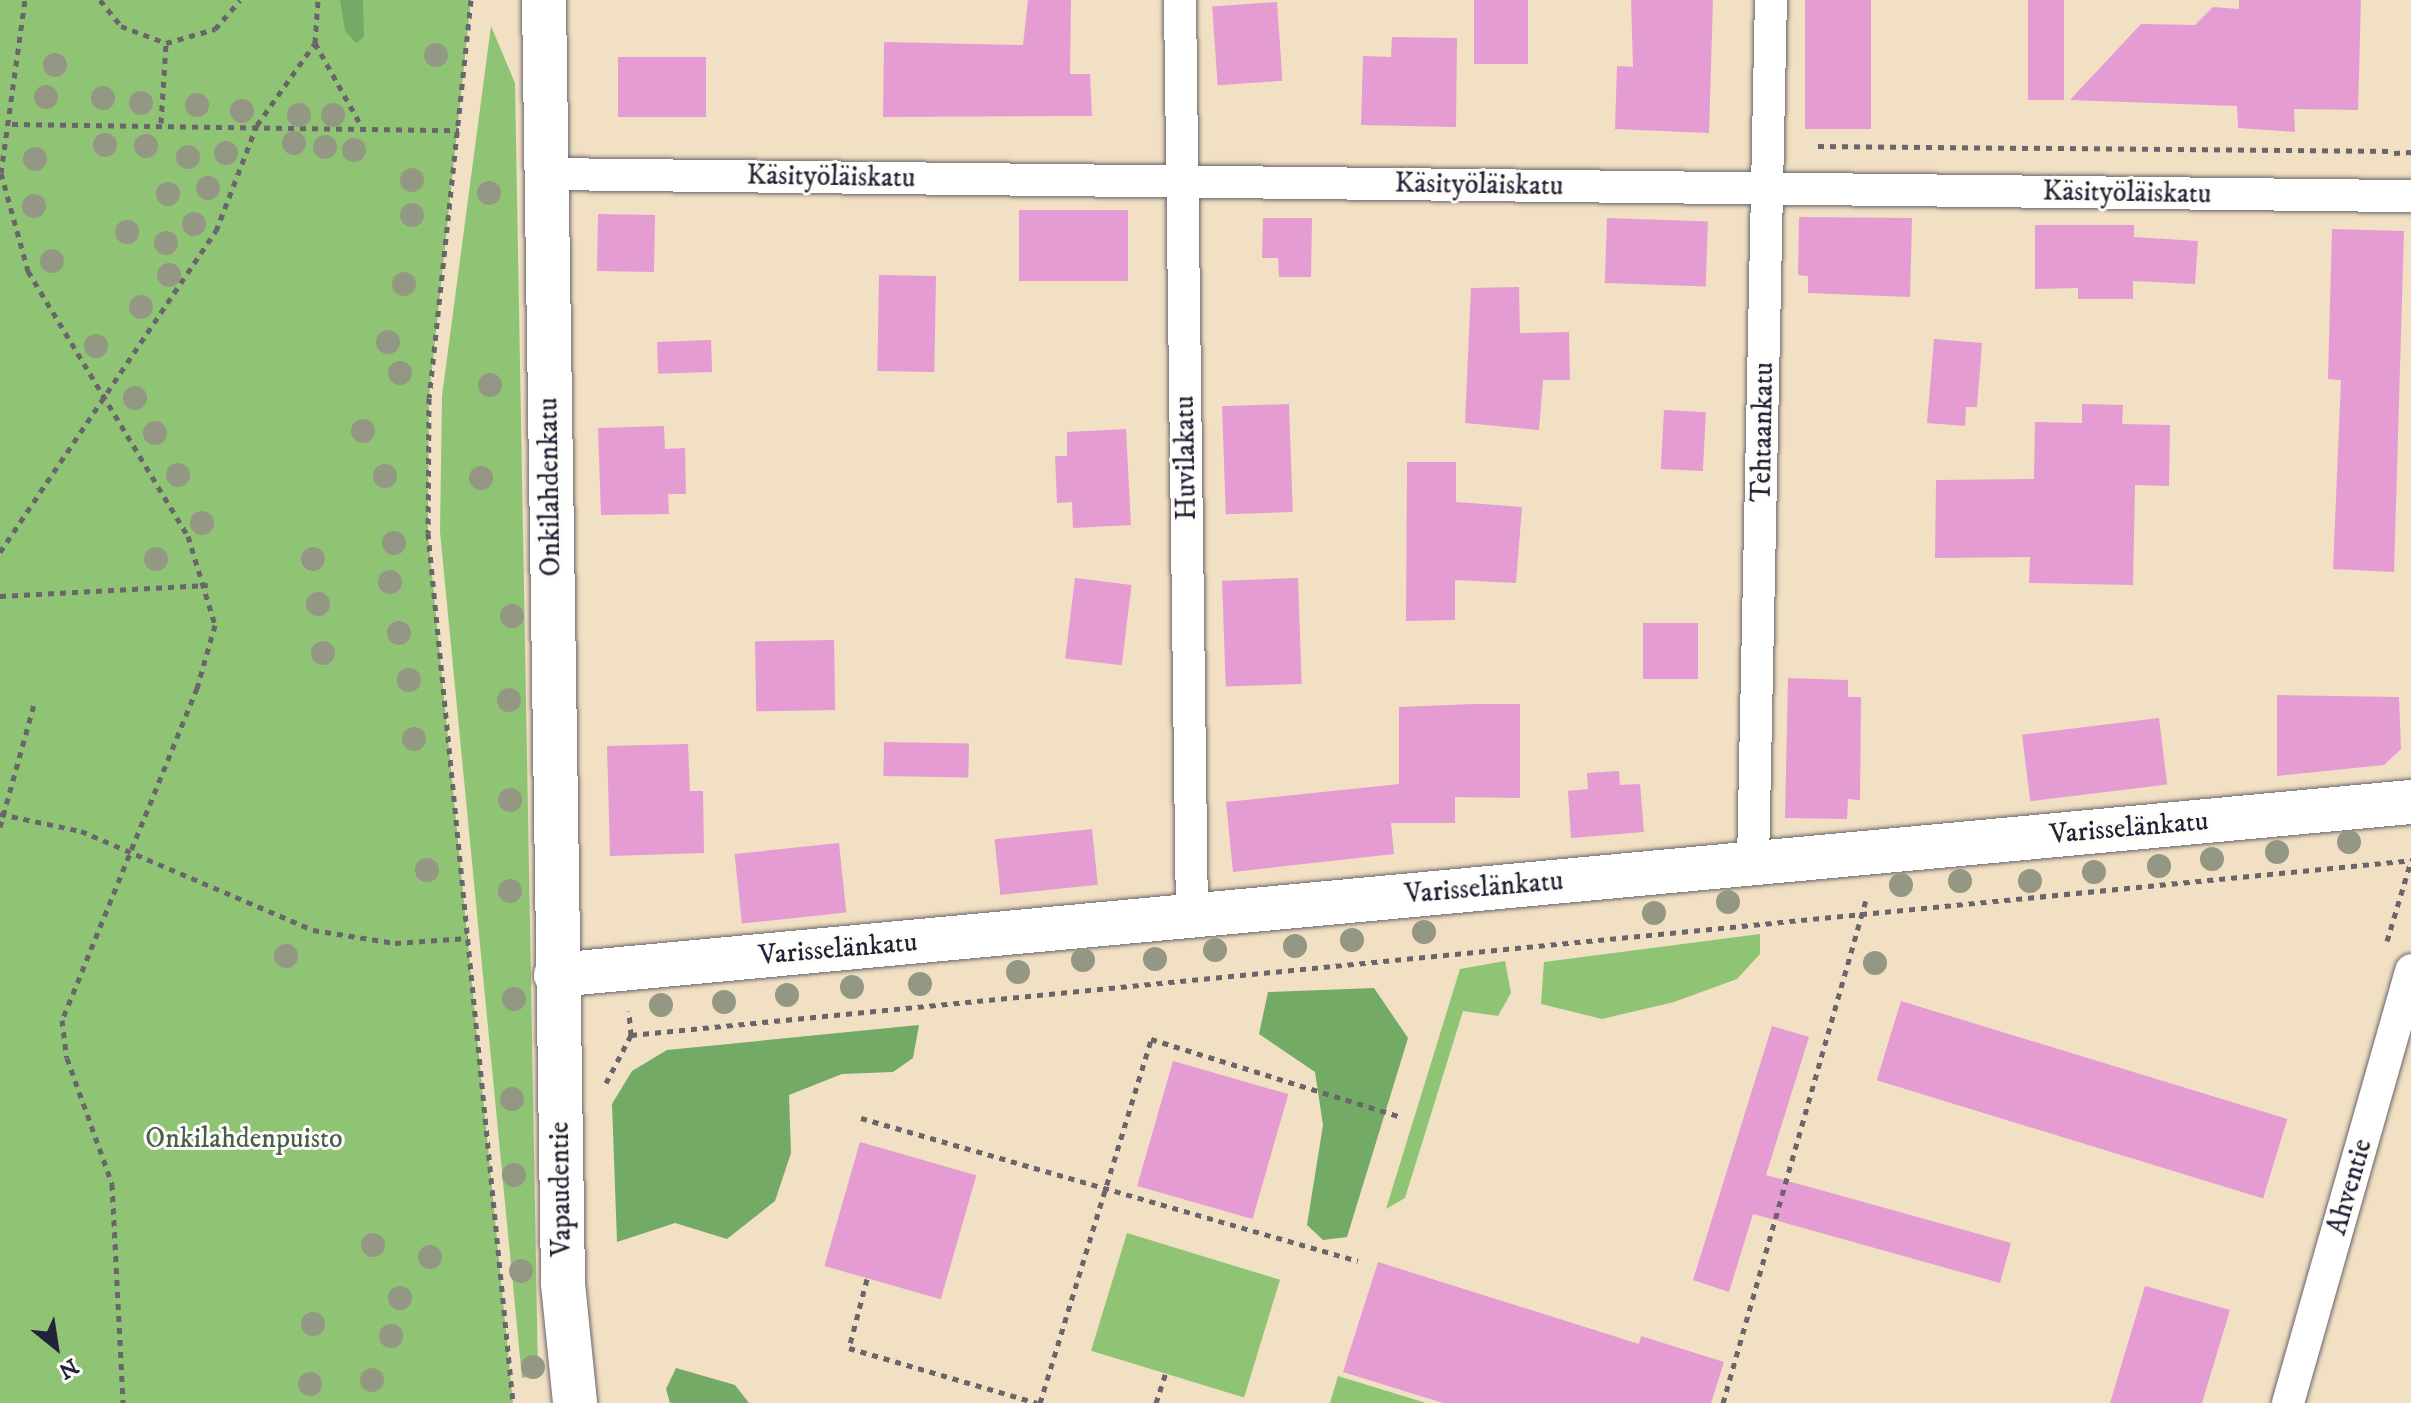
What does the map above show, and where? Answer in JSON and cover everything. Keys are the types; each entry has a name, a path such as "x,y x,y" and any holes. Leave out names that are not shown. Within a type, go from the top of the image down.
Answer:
{"street":[{"name":"Onkilahdenkatu","path":"544,0 556,975"},
{"name":"Huvilakatu","path":"1180,0 1192,916"},
{"name":"Tehtaankatu","path":"1753,863 1771,0"},
{"name":"Käsityöläiskatu","path":"546,174 2411,196"},
{"name":"Varisselänkatu","path":"556,975 2411,802"},
{"name":"Ahventie","path":"2288,1403 2411,970"},
{"name":"Vapaudentie","path":"556,975 563,1284 575,1403"}],"path":[{"path":"25,0 12,124 0,174 28,271 164,492 208,585 215,625 197,688 62,1020 67,1058 112,1184 123,1403"},
{"path":"100,0 121,26 166,43 215,29 240,0"},
{"path":"0,552 106,399 216,231 257,125 315,43 318,0"},
{"path":"471,0 429,398 428,533 513,1403"},
{"path":"161,123 166,43"},
{"path":"315,43 363,128"},
{"path":"12,124 161,123 459,130"},
{"path":"1818,146 2394,151"},
{"path":"0,596 208,585"},
{"path":"0,827 35,701"},
{"path":"2,815 81,831 313,930 395,943 468,938"},
{"path":"1723,1403 1863,915 1876,852"},
{"path":"631,1035 2411,860"},
{"path":"867,1279 849,1348 1039,1403 1102,1188 1151,1039 1401,1117"},
{"path":"861,1118 1358,1261"},
{"path":"1156,1403 1166,1373"}],"green space":[{"name":"Onkilahdenpuisto","path":"0,0 471,0 429,398 428,533 513,1403 0,1403"},
{"path":"340,0 363,0 364,37 356,43 345,31"},
{"path":"491,26 515,83 538,1375 522,1378 440,532 442,396"},
{"path":"1760,934 1760,954 1737,979 1674,1002 1602,1019 1541,1004 1544,962"},
{"path":"1505,961 1511,993 1498,1016 1463,1011 1405,1198 1386,1209 1460,969"},
{"path":"1374,988 1408,1038 1347,1237 1323,1240 1307,1225 1323,1125 1315,1072 1259,1034 1268,992"},
{"path":"919,1025 913,1058 893,1072 842,1074 789,1095 791,1153 775,1201 727,1239 675,1223 617,1242 612,1104 632,1071 667,1050"},
{"path":"1127,1233 1280,1280 1244,1397 1091,1351"},
{"path":"676,1368 735,1385 749,1403 670,1403 666,1389"},
{"path":"1338,1376 1426,1403 1330,1403"}],"building":[{"path":"1028,0 1071,0 1070,74 1090,74 1092,116 883,117 884,42 1023,45"},
{"path":"1474,0 1528,0 1528,64 1474,64"},
{"path":"1631,0 1713,0 1709,133 1615,129 1617,66 1633,67"},
{"path":"1805,0 1871,0 1871,129 1805,129"},
{"path":"2028,0 2064,0 2064,100 2028,100"},
{"path":"2239,0 2361,0 2358,110 2294,109 2295,132 2238,128 2237,106 2070,100 2141,24 2195,25 2213,7 2239,9"},
{"path":"1277,2 1283,81 1218,85 1212,7"},
{"path":"1392,37 1457,38 1456,127 1361,125 1363,56 1391,57"},
{"path":"618,57 706,57 706,117 618,117"},
{"path":"1019,210 1128,210 1128,281 1019,281"},
{"path":"598,214 655,215 654,272 597,271"},
{"path":"1799,217 1912,218 1910,297 1808,293 1808,276 1798,275"},
{"path":"1263,218 1312,218 1311,277 1279,277 1278,258 1262,258"},
{"path":"1607,218 1708,222 1706,286 1605,283"},
{"path":"2035,225 2134,225 2134,237 2198,241 2195,284 2133,281 2133,299 2078,299 2078,288 2035,289"},
{"path":"2332,229 2404,231 2394,572 2333,569 2341,380 2328,379"},
{"path":"879,275 936,276 934,372 877,371"},
{"path":"1519,287 1520,333 1569,332 1570,380 1543,380 1539,430 1465,423 1471,288"},
{"path":"1934,339 1982,343 1977,407 1966,407 1965,426 1927,423"},
{"path":"711,340 712,372 658,374 657,342"},
{"path":"1289,404 1293,512 1226,514 1222,406"},
{"path":"2082,404 2123,405 2122,424 2170,425 2169,486 2135,485 2133,585 2029,583 2030,557 1935,558 1936,480 2034,479 2035,422 2082,423"},
{"path":"1664,410 1706,412 1703,471 1661,469"},
{"path":"664,426 665,449 685,448 686,494 668,494 669,514 601,515 598,428"},
{"path":"1126,429 1131,525 1073,528 1072,502 1057,503 1055,456 1067,456 1067,432"},
{"path":"1407,462 1456,462 1456,502 1522,507 1516,583 1455,580 1455,620 1406,621"},
{"path":"1075,578 1132,585 1122,665 1065,658"},
{"path":"1298,578 1302,684 1226,687 1222,581"},
{"path":"1643,623 1698,623 1698,679 1643,679"},
{"path":"834,640 835,710 756,711 755,641"},
{"path":"1788,678 1848,680 1848,697 1861,697 1860,800 1848,799 1847,819 1785,818"},
{"path":"2277,695 2399,697 2401,749 2384,765 2277,776"},
{"path":"1520,704 1520,798 1455,797 1455,823 1391,823 1394,854 1233,872 1226,802 1399,784 1399,707"},
{"path":"2159,718 2167,785 2030,801 2022,735"},
{"path":"884,742 969,743 968,777 883,776"},
{"path":"688,744 690,791 703,791 704,853 610,856 607,746"},
{"path":"1619,771 1620,785 1640,784 1644,832 1571,838 1568,791 1588,789 1587,773"},
{"path":"1092,829 1098,885 1000,895 995,839"},
{"path":"839,843 846,913 742,924 735,854"},
{"path":"1901,1001 2287,1119 2263,1198 1877,1080"},
{"path":"1772,1026 1809,1037 1766,1175 2011,1243 2000,1283 1753,1214 1729,1292 1693,1280"},
{"path":"1173,1061 1288,1094 1253,1219 1137,1186"},
{"path":"860,1142 976,1175 941,1299 824,1266"},
{"path":"1378,1262 1639,1344 1641,1336 1724,1362 1711,1403 1443,1403 1343,1372"},
{"path":"2145,1286 2230,1310 2202,1403 2110,1403"}]}
